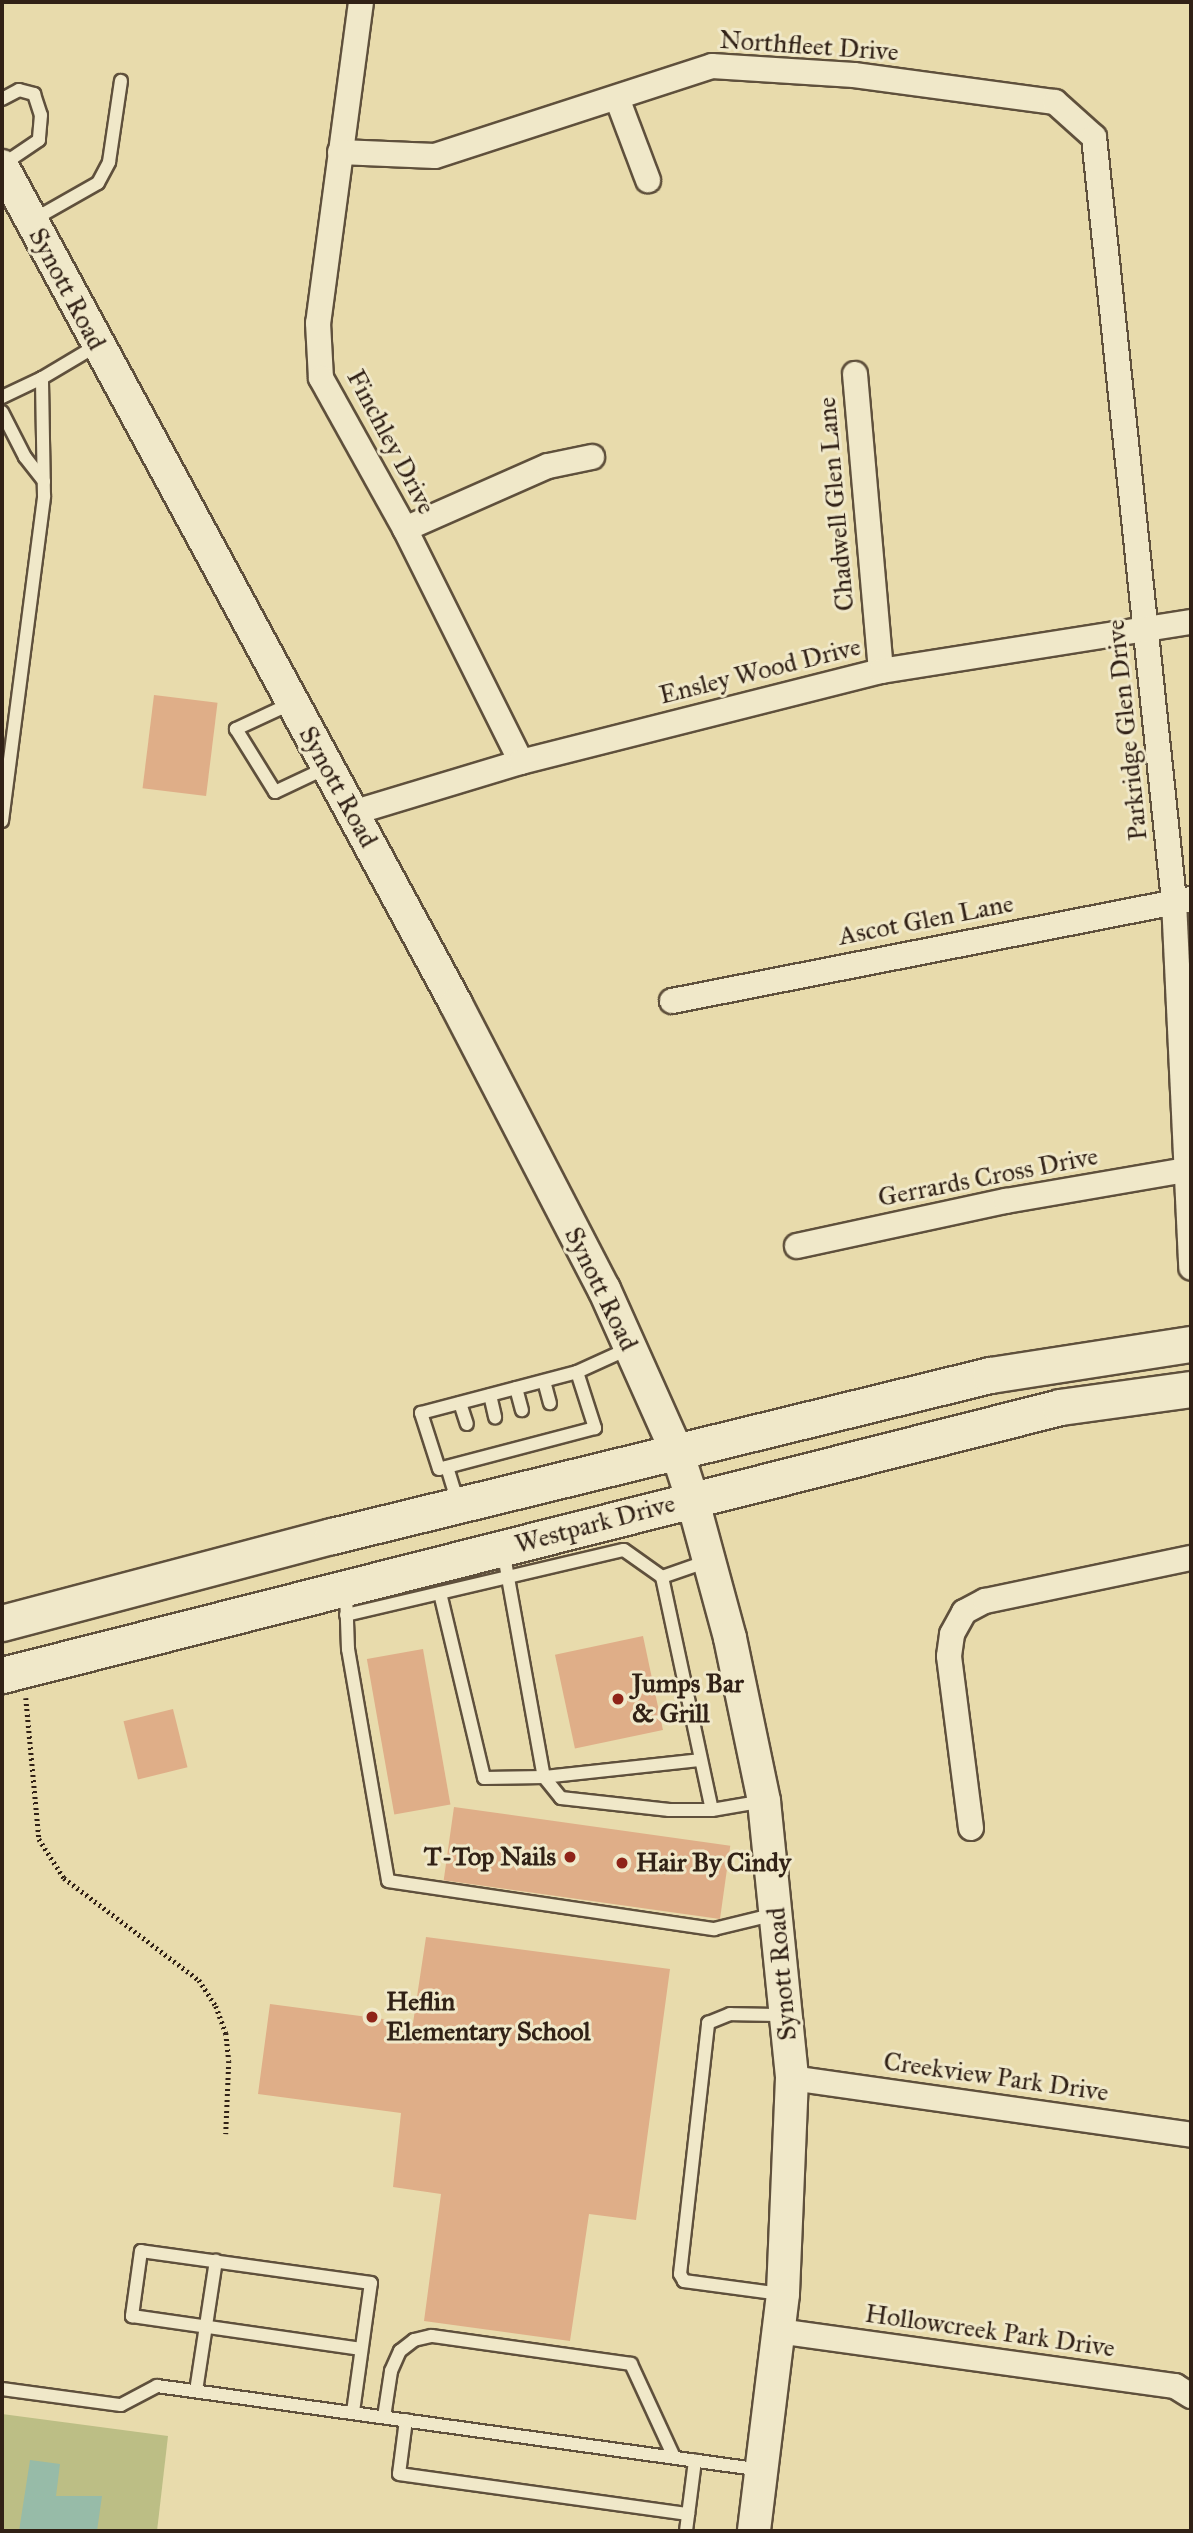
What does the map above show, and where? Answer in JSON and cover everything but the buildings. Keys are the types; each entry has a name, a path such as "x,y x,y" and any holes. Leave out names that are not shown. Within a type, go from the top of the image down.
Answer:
{"main road":[{"name":"Westpark Drive","path":"2,1622 332,1536 990,1375 1191,1344"},
{"name":"Westpark Drive","path":"13,1672 346,1602 505,1562 692,1498 1060,1407 1191,1389"},
{"path":"332,1536 346,1602"}],"street":[{"name":"Finchley Drive","path":"361,2 318,323 321,378 405,529 521,762"},
{"name":"Northfleet Drive","path":"340,152 435,156 712,66 854,75 1055,102 1094,137 1100,189"},
{"path":"617,98 648,180"},
{"name":"Synott Road","path":"4,174 293,703 604,1289 677,1452 692,1498 733,1650 764,1801 792,2078 783,2294 754,2531"},
{"name":"Parkridge Glen Drive","path":"1100,189 1146,627 1182,900 1191,1268"},
{"name":"Chadwell Glen Lane","path":"855,374 881,671"},
{"path":"405,529 548,466 592,457"},
{"name":"Ensley Wood Drive","path":"352,813 521,762 881,671 1191,622"},
{"name":"Ascot Glen Lane","path":"672,1001 1182,900"},
{"name":"Gerrards Cross Drive","path":"797,1246 1006,1200 1189,1170"},
{"path":"971,1828 949,1656 952,1634 964,1612 985,1601 1191,1558"},
{"name":"Creekview Park Drive","path":"792,2078 1191,2134"},
{"name":"Hollowcreek Park Drive","path":"778,2331 1175,2386 1191,2396"}],"lane":[{"path":"31,221 98,183 109,162 121,81"},
{"path":"2,99 19,90 34,94 41,114 39,140 4,174"},
{"path":"2,397 96,346"},
{"path":"2,821 45,481 42,377"},
{"path":"2,412 25,457 45,481"},
{"path":"293,703 236,729 275,792 326,768"},
{"path":"577,1372 595,1427 558,1431 502,1445 474,1453 439,1469 421,1413 577,1372 630,1348"},
{"path":"544,1381 550,1403"},
{"path":"516,1388 522,1410"},
{"path":"490,1395 495,1417"},
{"path":"460,1403 467,1424"},
{"path":"447,1467 459,1505"},
{"path":"712,1810 662,1577 624,1550 505,1562 440,1593 346,1602 388,1881 714,1929 777,1913"},
{"path":"662,1577 709,1561"},
{"path":"505,1562 544,1777 561,1798 669,1810 712,1810 764,1801"},
{"path":"440,1593 484,1778 544,1777 700,1760"},
{"path":"783,2294 684,2281 680,2274 708,2023 730,2014 785,2015"},
{"path":"353,2412 371,2283 141,2251 132,2316 360,2349"},
{"path":"196,2391 216,2262"},
{"path":"384,2417 391,2371 400,2351 414,2340 432,2336 631,2364 674,2457"},
{"path":"2,2389 121,2404 158,2386 763,2470"},
{"path":"406,2420 399,2474 688,2514"},
{"path":"686,2531 695,2461"}],"path":[{"path":"13,1672 39,1839 64,1878 199,1980 216,2006 226,2034 229,2061 226,2134"}],"green space":[{"path":"2,2414 168,2436 157,2531 2,2531"}],"shaded area":[{"path":"30,2460 60,2464 56,2496 102,2496 97,2531 19,2531"}],"place":[{"name":"Jumps Bar & Grill","path":"618,1699"},
{"name":"T-Top Nails","path":"570,1857"},
{"name":"Hair By Cindy","path":"622,1863"},
{"name":"Heflin Elementary School","path":"372,2017"}]}
